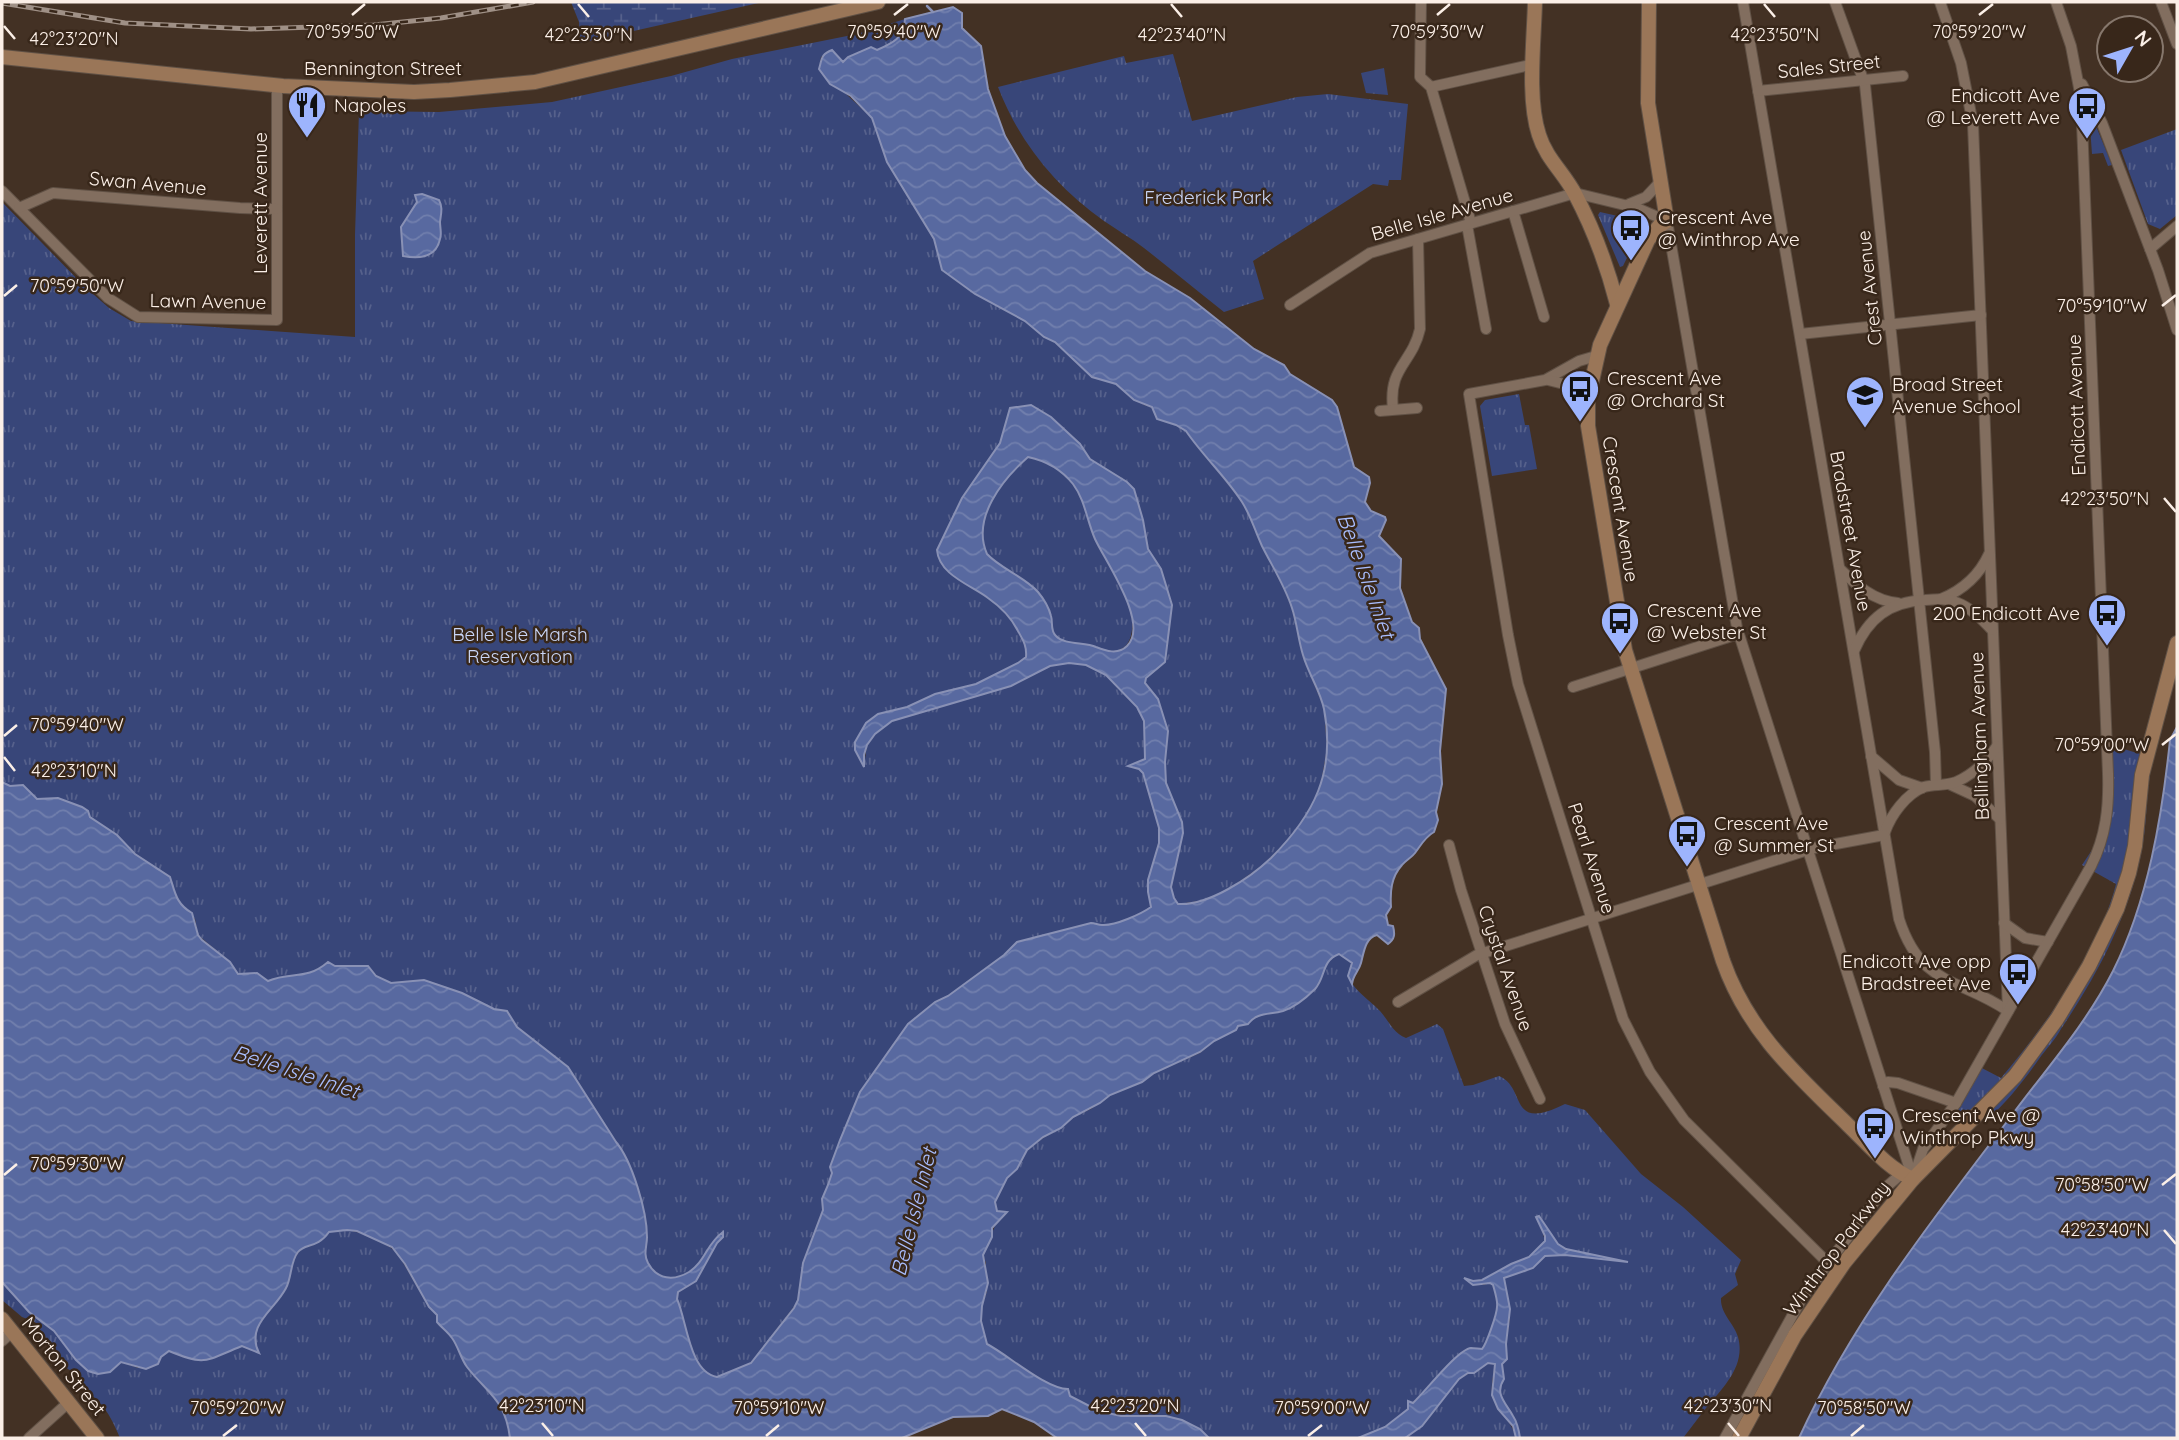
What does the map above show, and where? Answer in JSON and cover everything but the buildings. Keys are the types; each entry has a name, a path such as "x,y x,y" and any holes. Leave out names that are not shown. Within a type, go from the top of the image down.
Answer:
{"main road":[{"name":"Bennington Street","path":"3,55 140,73 277,86 414,92 535,82 878,2"},
{"path":"1535,2 1534,114 1538,132 1548,156 1575,193 1602,249 1617,304"},
{"path":"1649,2 1648,103 1667,221"},
{"name":"Crescent Avenue","path":"1667,221 1650,236 1617,304 1596,356 1588,399 1587,417 1592,453 1624,645 1731,982 1759,1032 1800,1078 1888,1163 1907,1176"},
{"name":"Winthrop Parkway","path":"1739,1438 1813,1306 1907,1176 1980,1114 2020,1070 2069,1001 2102,941 2119,902 2132,860 2141,775 2177,643"},
{"name":"Morton Street","path":"2,1318 7,1336 69,1402 97,1438"}],"street":[{"path":"1421,2 1420,74 1423,81 1431,87 1469,224 1486,329"},
{"name":"Bradstreet Avenue","path":"1743,2 1899,919 1914,952 1941,978 1986,998 2008,1012"},
{"name":"Crest Avenue","path":"1835,2 1864,80 1935,752 1936,785"},
{"name":"Bellingham Avenue","path":"1940,2 1959,56 1971,111 2008,1012"},
{"name":"Endicott Avenue","path":"1907,1176 1956,1103 2094,860 2104,833 2109,806 2081,107 2068,34 2056,2"},
{"path":"2161,2 2177,44"},
{"path":"1431,87 1534,64"},
{"name":"Sales Street","path":"1758,91 1903,76"},
{"path":"2078,79 2102,123 2150,249 2177,330"},
{"name":"Leverett Avenue","path":"277,86 277,320"},
{"path":"1626,205 1646,197 1661,181"},
{"path":"2,191 19,208"},
{"name":"Swan Avenue","path":"19,208 53,193 277,209"},
{"path":"1575,193 1626,205 1667,221 1738,635 1883,1086 1907,1176 1887,1185 1827,1262 1795,1311 1725,1438"},
{"name":"Belle Isle Avenue","path":"1290,305 1366,255 1575,193"},
{"name":"Lawn Avenue","path":"19,208 108,298 138,317 277,320"},
{"path":"1513,211 1544,317"},
{"path":"2150,249 2177,226"},
{"path":"1392,410 1392,384 1416,343 1420,329 1418,239"},
{"path":"1800,334 1981,315"},
{"path":"1545,380 1579,361 1596,356"},
{"path":"1545,380 1564,384 1588,399"},
{"name":"Pearl Avenue","path":"1545,380 1469,394 1515,673 1623,1019 1656,1082 1676,1111 1701,1139 1827,1262"},
{"path":"1380,411 1417,408"},
{"path":"1839,568 1871,594 1885,601 1900,603 1941,598 1968,583 1982,568 1989,552"},
{"path":"1941,598 1964,606 1992,629"},
{"path":"1853,651 1874,620 1900,603"},
{"path":"1573,687 1738,635"},
{"path":"1398,1002 1482,954 1807,849 1884,835 1894,814 1922,788 1950,784 1974,771 1997,747"},
{"path":"1871,756 1895,777 1922,788"},
{"path":"1950,784 1975,796 2000,819"},
{"name":"Crystal Avenue","path":"1449,845 1505,1024 1540,1099"},
{"path":"2004,923 2025,938 2048,942"},
{"path":"1883,1086 1888,1082 1898,1083 1956,1103"},
{"path":"29,1438 69,1402"}],"green space":[{"path":"571,2 763,2 580,43 579,22"},
{"name":"Belle Isle Marsh Reservation","path":"905,19 903,29 891,43 872,53 843,62 832,50 821,57 819,69 872,118 887,162 934,239 942,270 975,294 1025,321 1044,337 1055,342 1092,376 1116,384 1144,405 1152,407 1157,419 1186,431 1243,503 1292,609 1303,657 1324,708 1327,749 1320,788 1304,822 1286,842 1263,865 1233,886 1207,900 1178,904 1171,887 1178,855 1177,811 1166,784 1168,731 1158,699 1145,683 1146,678 1165,662 1172,605 1161,569 1148,549 1134,489 1090,459 1080,444 1051,417 1031,405 1010,408 1000,443 962,498 937,550 939,559 950,573 993,601 1009,617 1023,640 1026,657 976,684 935,694 907,707 893,710 855,750 864,766 867,745 875,734 892,721 1011,686 1050,666 1069,663 1086,665 1106,675 1137,707 1144,721 1145,760 1130,766 1143,773 1159,828 1159,843 1148,880 1151,907 1114,924 1091,923 1017,942 1004,955 948,996 935,1002 908,1024 860,1092 840,1140 822,1199 823,1209 803,1263 798,1300 751,1363 717,1377 707,1373 694,1356 677,1299 678,1292 696,1281 723,1237 719,1235 701,1262 688,1273 663,1276 650,1267 645,1255 647,1237 641,1201 622,1150 568,1067 516,1027 511,1017 462,993 424,980 392,983 376,976 368,966 335,966 327,962 312,972 268,981 257,973 238,974 230,962 198,935 195,919 175,897 170,877 135,854 117,835 90,817 88,811 82,807 58,798 37,799 17,785 10,786 2,782 2,202 85,287 109,308 131,321 355,337 359,111 439,112 552,102 671,76 732,59 857,34"},
{"name":"Frederick Park","path":"1173,54 1192,121 1297,97 1328,94 1408,104 1401,180 1389,180 1388,186 1373,184 1253,261 1264,299 1224,312 1070,193 1028,145 998,87 1124,56 1126,63"},
{"path":"1384,68 1388,95 1366,93 1361,73"},
{"path":"2096,126 2112,165 2108,166 2103,153 2092,154 2090,127"},
{"path":"2177,129 2177,215 2160,229 2148,224 2121,150"},
{"path":"1600,212 1640,221 1641,229 1623,266 1620,267 1598,215"},
{"path":"1519,394 1525,425 1529,425 1537,469 1492,476 1480,406 1485,400"},
{"path":"1028,457 1058,470 1073,484 1080,497 1095,539 1119,580 1130,606 1130,637 1120,650 1110,651 1060,639 1054,633 1045,603 1038,592 987,554 983,540 986,513 1009,476"},
{"path":"2111,745 2153,758 2140,859 2118,926 2098,969 2074,1009 2008,1099 1987,1120 1950,1109 1978,1066 2001,1078 2069,987 2097,936 2116,884 2082,865 2100,838"},
{"path":"1339,954 1352,963 1351,982 1398,1033 1406,1038 1437,1024 1443,1029 1464,1086 1499,1076 1513,1089 1526,1111 1547,1112 1565,1104 1585,1110 1641,1174 1683,1207 1741,1260 1735,1274 1738,1285 1721,1298 1725,1314 1738,1337 1739,1358 1726,1384 1683,1438 1520,1438 1516,1421 1504,1403 1500,1389 1504,1379 1502,1364 1507,1355 1510,1318 1504,1278 1533,1268 1545,1256 1565,1255 1620,1261 1566,1249 1558,1244 1539,1216 1545,1242 1529,1257 1484,1279 1465,1279 1483,1285 1490,1283 1497,1299 1498,1307 1482,1349 1471,1348 1458,1355 1412,1403 1408,1402 1409,1409 1378,1430 1358,1438 1209,1438 1200,1429 1166,1416 1121,1416 1099,1411 1033,1375 987,1344 981,1321 987,1291 983,1255 997,1221 995,1202 1007,1178 1017,1169 1027,1150 1110,1095 1200,1053 1214,1041 1236,1030 1237,1026 1248,1024 1254,1017 1294,1006 1318,986 1328,960"},
{"path":"347,1230 374,1239 398,1254 429,1307 437,1315 442,1328 451,1336 467,1367 495,1396 507,1416 510,1438 120,1438 104,1408 79,1387 77,1375 65,1367 35,1322 22,1317 2,1300 2,1282 20,1302 54,1331 83,1367 94,1373 116,1367 121,1362 138,1368 169,1351 185,1358 242,1346 258,1352 255,1342 259,1325 287,1287 294,1260 299,1252 328,1233"},
{"path":"1488,1363 1495,1363 1493,1399 1511,1425 1516,1438 1405,1438 1422,1426 1459,1379"}],"water":[{"name":"Belle Isle Inlet","path":"953,7 962,13 962,28 981,46 988,89 1005,136 1025,170 1037,183 1145,271 1190,298 1254,349 1284,365 1290,374 1332,400 1337,407 1354,467 1369,477 1365,502 1371,511 1385,517 1379,536 1401,559 1400,588 1412,622 1419,628 1420,639 1446,689 1440,751 1442,784 1436,812 1438,820 1434,832 1402,865 1393,880 1391,907 1386,915 1388,925 1393,926 1392,940 1388,944 1377,935 1370,939 1352,984 1348,976 1352,963 1339,954 1326,965 1315,989 1296,1005 1259,1016 1248,1024 1238,1026 1236,1030 1200,1052 1110,1095 1073,1117 1027,1150 1017,1169 1007,1178 995,1202 997,1211 1007,1212 992,1228 992,1237 983,1255 988,1283 981,1321 987,1344 1038,1378 1059,1388 1068,1389 1070,1396 1099,1411 1121,1416 1166,1416 1200,1429 1209,1438 1057,1438 1034,1422 1002,1409 988,1416 953,1417 902,1438 510,1438 500,1406 467,1367 454,1341 437,1322 437,1315 429,1307 405,1264 392,1247 357,1231 347,1230 329,1232 320,1241 298,1252 286,1288 258,1326 256,1343 259,1353 242,1346 213,1358 199,1360 169,1351 161,1357 158,1364 146,1369 121,1362 110,1372 98,1374 88,1371 54,1331 29,1312 2,1282 2,782 10,786 23,785 37,799 58,798 82,807 88,811 90,817 117,835 135,854 170,877 179,902 192,913 198,935 230,962 238,974 257,973 268,981 313,972 328,962 335,966 368,966 376,976 391,983 424,980 462,993 494,1009 507,1011 517,1027 568,1067 622,1150 641,1201 647,1237 646,1256 652,1269 661,1276 672,1278 689,1272 723,1232 723,1237 696,1281 678,1292 677,1299 690,1344 700,1366 717,1377 751,1363 794,1308 798,1300 803,1263 823,1210 822,1199 840,1140 860,1092 908,1024 935,1002 948,996 1004,955 1017,942 1091,923 1114,924 1151,907 1148,880 1159,843 1159,828 1143,773 1128,766 1145,759 1144,721 1137,707 1106,675 1086,665 1069,663 1050,666 1011,686 892,721 875,734 867,745 864,767 855,750 855,742 866,723 878,714 907,707 935,694 976,684 1026,657 1023,640 1009,617 993,601 950,573 939,559 937,550 962,498 1000,443 1010,408 1031,405 1051,417 1080,444 1090,459 1134,489 1148,549 1161,569 1172,605 1165,662 1146,678 1145,683 1158,699 1168,731 1166,783 1182,822 1183,833 1171,887 1178,904 1215,896 1252,874 1286,842 1310,809 1324,772 1327,753 1324,709 1303,655 1289,600 1242,502 1186,431 1157,419 1152,407 1134,400 1116,384 1092,377 1055,342 1044,337 1025,321 975,294 942,270 934,239 887,162 872,118 851,96 830,84 819,69 824,55 832,50 843,62 871,47 877,50 888,45 900,35 905,19","holes":["1028,457 1058,470 1077,490 1095,539 1130,608 1133,636 1120,651 1108,651 1060,639 1053,632 1052,618 1038,592 987,554 983,527 992,500 1018,466"]},
{"path":"422,194 439,200 440,239 431,254 403,256 401,227 417,202 415,195"},
{"path":"2177,727 2177,1438 1799,1438 1843,1353 1868,1313 1951,1195 2077,1029 2113,971 2136,916 2152,858 2170,740"},
{"path":"1539,1216 1558,1244 1566,1249 1628,1262 1565,1255 1545,1256 1533,1268 1504,1278 1510,1309 1507,1359 1502,1364 1504,1379 1500,1389 1504,1403 1516,1421 1520,1438 1516,1438 1513,1426 1498,1409 1492,1395 1495,1364 1488,1363 1459,1379 1422,1426 1405,1438 1358,1438 1385,1427 1408,1409 1408,1401 1413,1403 1458,1355 1471,1348 1482,1349 1497,1311 1493,1285 1473,1285 1464,1278 1482,1280 1529,1257 1545,1241 1536,1217"}],"waterway":[{"path":"927,6 933,12"}],"railway":[{"path":"2,3 125,23 251,29 374,25 441,18 533,2"}],"place":[{"name":"Napoles","path":"307,139"},
{"name":"Endicott Ave @ Leverett Ave","path":"2087,140"},
{"name":"Crescent Ave @ Winthrop Ave","path":"1631,262"},
{"name":"Crescent Ave @ Orchard St","path":"1580,423"},
{"name":"Broad Street Avenue School","path":"1865,429"},
{"name":"200 Endicott Ave","path":"2107,647"},
{"name":"Crescent Ave @ Webster St","path":"1620,655"},
{"name":"Crescent Ave @ Summer St","path":"1687,868"},
{"name":"Endicott Ave opp Bradstreet Ave","path":"2018,1006"},
{"name":"Crescent Ave @ Winthrop Pkwy","path":"1875,1160"}]}
